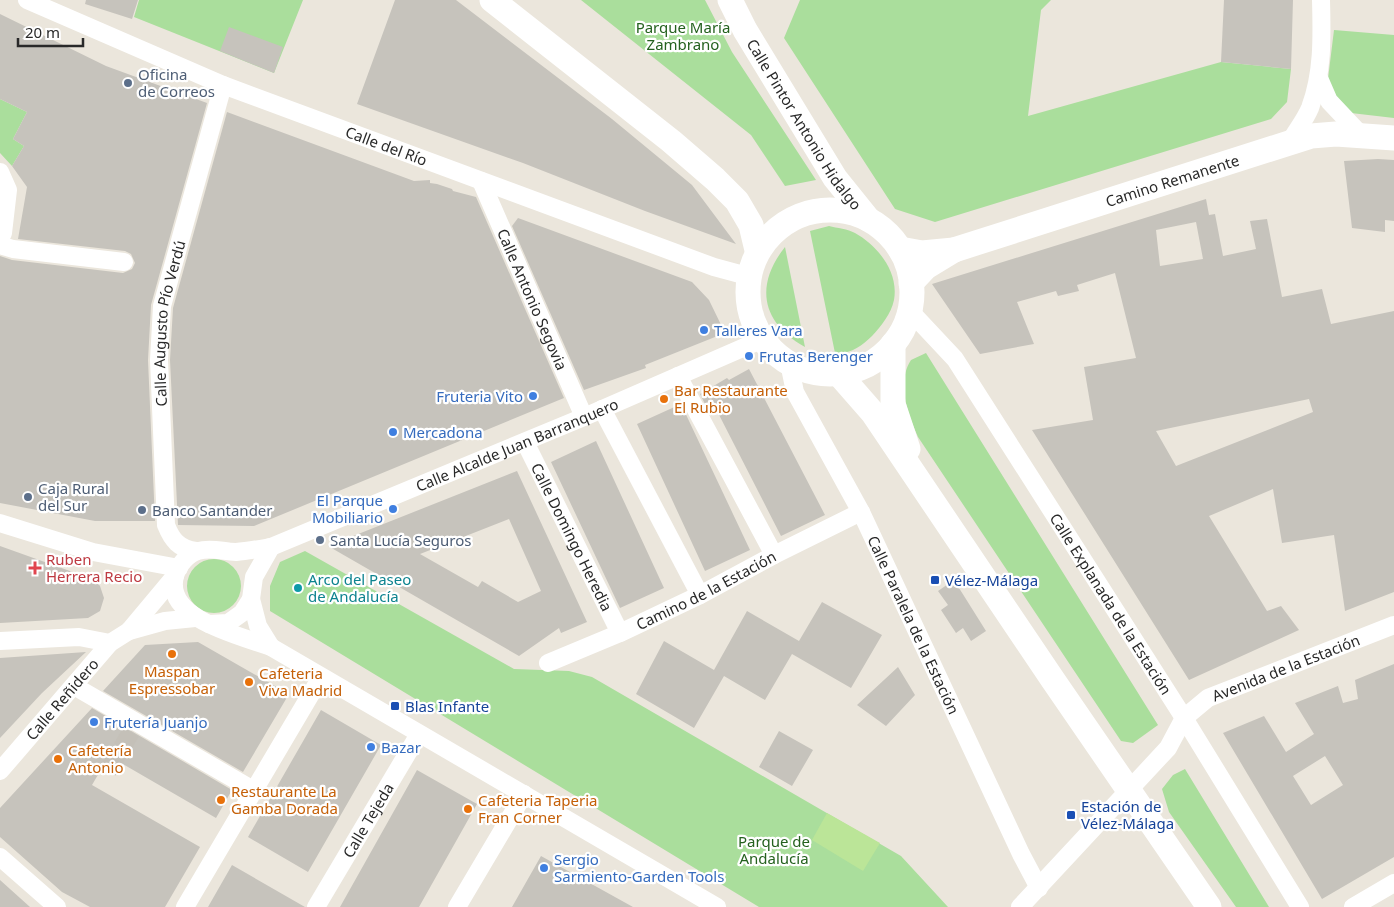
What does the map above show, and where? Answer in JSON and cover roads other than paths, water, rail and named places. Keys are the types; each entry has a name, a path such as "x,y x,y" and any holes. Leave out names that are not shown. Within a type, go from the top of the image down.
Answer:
{"street":[{"name":"Calle del Río","path":"27,0 223,85 714,267 751,277"},
{"path":"492,0 671,141 737,201 751,225 757,250 748,290 751,316 763,340 788,363 821,373 838,373 858,369 877,359 893,344 903,329 910,311 911,284 906,260 893,240 868,219 847,211 823,210 797,216 778,227 757,250"},
{"name":"Calle Pintor Antonio Hidalgo","path":"730,0 745,30 835,178 868,219"},
{"path":"1290,142 1309,109 1319,78 1322,43 1321,0"},
{"path":"1319,78 1329,101 1383,137"},
{"name":"Calle Augusto Pío Verdú","path":"196,552 186,550 176,543 166,525 159,360 162,306 223,85"},
{"name":"Camino Remanente","path":"900,249 922,253 954,250 1290,142 1328,134 1383,137"},
{"path":"0,172 8,190 3,233 0,238"},
{"name":"Calle Antonio Segovia","path":"481,181 584,417"},
{"path":"0,244 13,249 124,262"},
{"name":"Camino Remanente","path":"911,284 926,267 954,250"},
{"name":"Calle Explanada de la Estación","path":"910,311 955,359 1184,718 1300,907"},
{"name":"Calle Alcalde Juan Barranquero","path":"234,552 271,546 525,442 763,340"},
{"path":"893,344 893,404 919,482"},
{"name":"Calle Paralela de la Estación","path":"788,363 794,392 861,512 1013,838 1039,888"},
{"path":"838,373 873,413 1209,907"},
{"path":"678,376 774,555"},
{"path":"602,409 700,595"},
{"name":"Calle Domingo Heredia","path":"525,442 620,633"},
{"name":"Camino de la Estación","path":"548,662 620,633 700,595 774,555 861,512"},
{"path":"0,523 93,552 177,572"},
{"path":"271,546 254,577 251,599 258,626 271,647"},
{"path":"254,577 248,563 234,552 221,549 196,552 186,558 177,572 175,593 183,608 202,621 271,647 321,678 717,907"},
{"name":"Calle Reñidero","path":"129,631 177,572"},
{"path":"202,621 228,623 242,613 251,599"},
{"name":"Calle Reñidero","path":"0,771 110,643 129,631 165,621 202,621"},
{"name":"Avenida de la Estación","path":"1184,718 1208,698 1394,625"},
{"path":"0,641 79,637 110,643"},
{"path":"185,907 321,678"},
{"path":"74,686 253,790"},
{"path":"1020,907 1168,748 1184,718"},
{"name":"Calle Tejeda","path":"316,907 419,734"},
{"path":"456,907 524,794"},
{"path":"0,857 56,907"},
{"path":"1353,907 1394,883"}],"tunnel":[{"path":"108,771 137,722"}],"place":[{"name":"Oficina de Correos","path":"128,83"},
{"name":"Talleres Vara","path":"704,330"},
{"name":"Frutas Berenger","path":"749,356"},
{"name":"Fruteria Vito","path":"533,396"},
{"name":"Bar Restaurante El Rubio","path":"664,399"},
{"name":"Mercadona","path":"393,432"},
{"name":"Caja Rural del Sur","path":"28,497"},
{"name":"El Parque Mobiliario","path":"393,509"},
{"name":"Banco Santander","path":"142,510"},
{"name":"Santa Lucía Seguros","path":"320,540"},
{"name":"Ruben Herrera Recio","path":"35,568"},
{"name":"Vélez-Málaga","path":"935,580"},
{"name":"Arco del Paseo de Andalucía","path":"298,588"},
{"name":"Maspan Espressobar","path":"172,654"},
{"name":"Cafeteria Viva Madrid","path":"249,682"},
{"name":"Blas Infante","path":"395,706"},
{"name":"Frutería Juanjo","path":"94,722"},
{"name":"Bazar","path":"371,747"},
{"name":"Cafetería Antonio","path":"58,759"},
{"name":"Restaurante La Gamba Dorada","path":"221,800"},
{"name":"Cafeteria Taperia Fran Corner","path":"468,809"},
{"name":"Estación de Vélez-Málaga","path":"1071,815"},
{"name":"Sergio Sarmiento-Garden Tools","path":"544,868"}],"park label":[{"name":"Parque María Zambrano","path":"683,36"},
{"name":"Parque de Andalucía","path":"774,850"}]}
